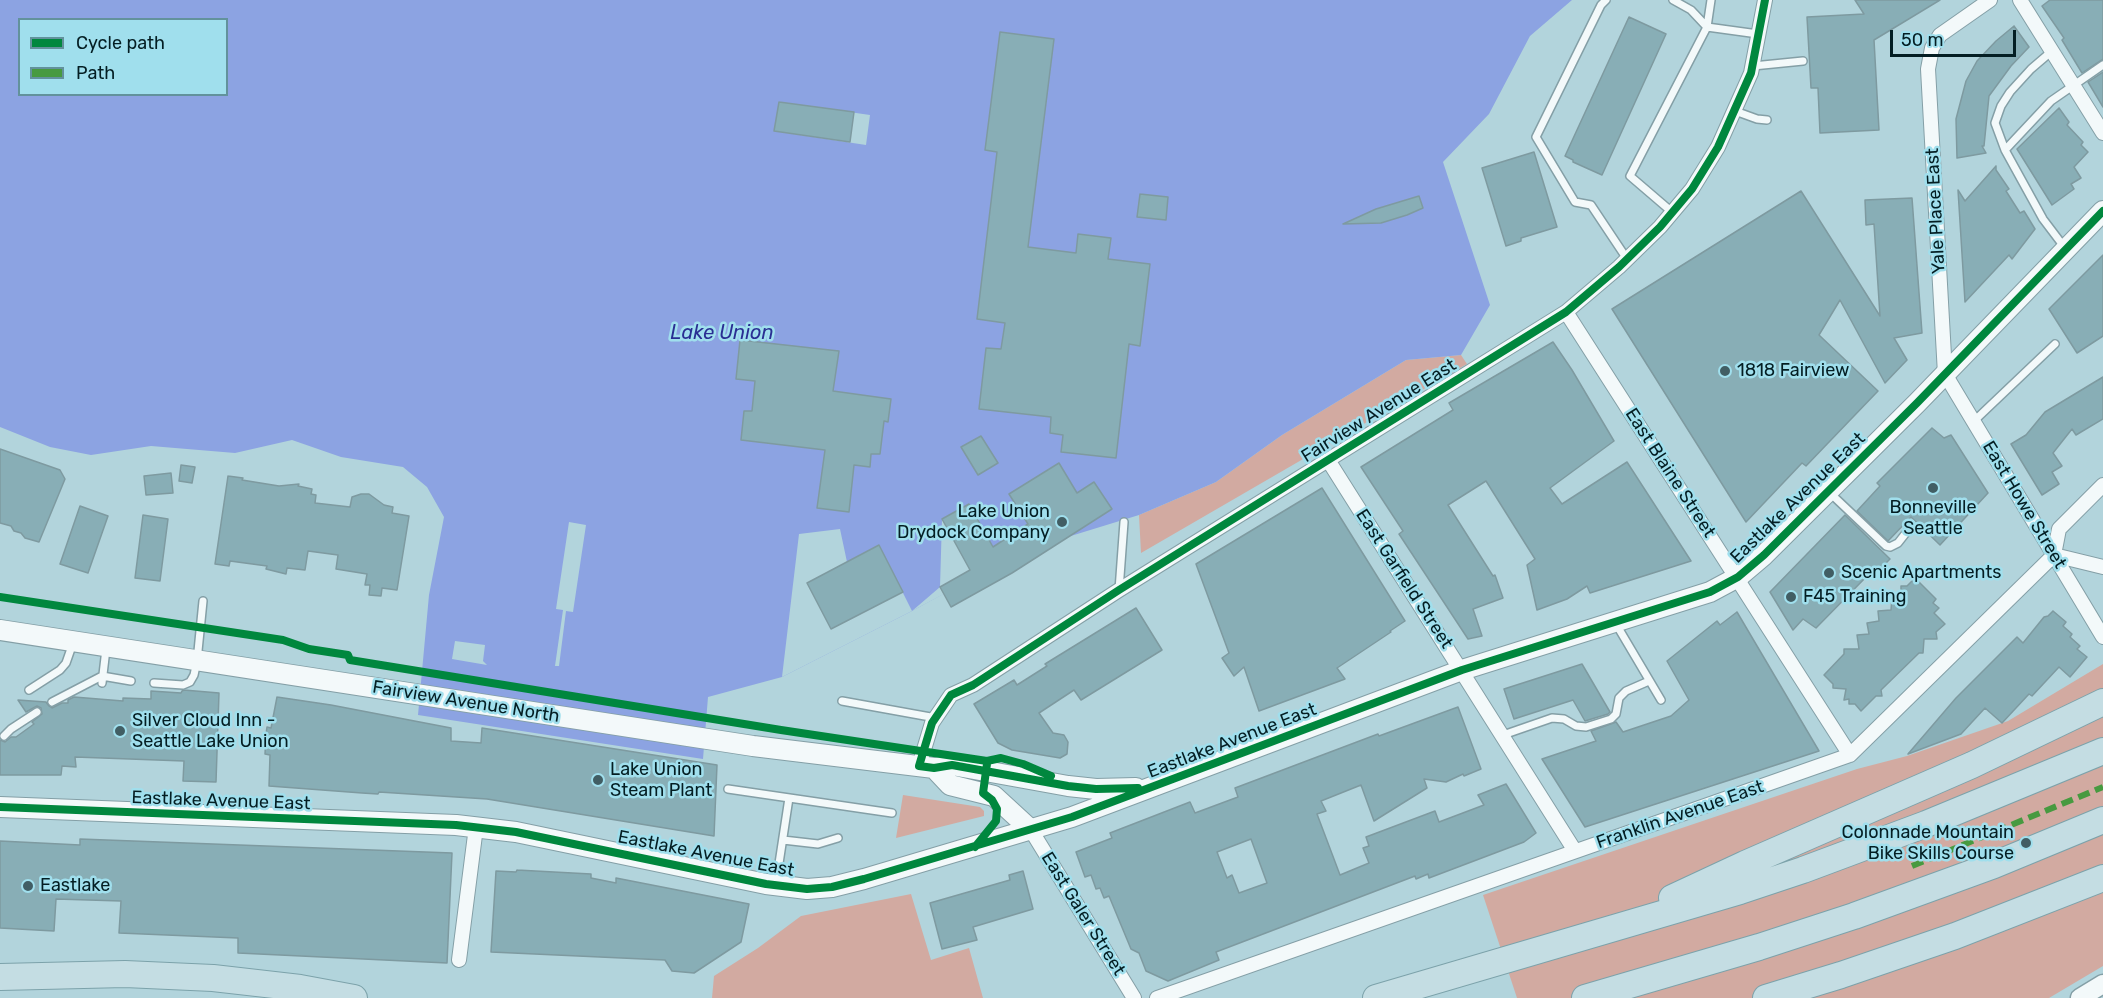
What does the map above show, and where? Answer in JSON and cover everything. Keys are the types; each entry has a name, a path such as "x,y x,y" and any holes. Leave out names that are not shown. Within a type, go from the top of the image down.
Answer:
{"highway":[{"path":"1594,934 1745,864 1972,765 2103,702"},
{"path":"1376,998 1740,891 1844,855 1988,800 2103,751"},
{"path":"1585,998 1759,947 1854,916 1966,876 2103,820"},
{"path":"1766,998 1946,939 2103,878"},
{"path":"7,977 125,975 213,978 300,988 354,998"}],"main road":[{"name":"Eastlake Avenue East","path":"0,807 476,827 516,832 776,885 807,889 832,887 1031,831 1462,670 1710,592 1737,577 1764,555 1945,374 2103,211"},
{"name":"Fairview Avenue North","path":"0,630 753,746 927,767 952,765 1068,786 1106,789 1153,786"},
{"path":"927,767 950,785 994,796 1031,831"}],"street":[{"name":"Fairview Avenue East","path":"927,767 932,723 951,695 973,685 1119,590 1566,312 1627,259 1692,189 1719,147 1753,66 1765,0"},
{"name":"Yale Place East","path":"1945,374 1928,69 1932,48 1940,34 1990,0"},
{"path":"2020,0 2103,133"},
{"name":"East Blaine Street","path":"1566,312 1850,755"},
{"name":"East Howe Street","path":"1945,374 2103,637"},
{"name":"East Garfield Street","path":"1328,460 1575,851"},
{"path":"2103,485 2059,529 2054,555 2103,567"},
{"name":"Franklin Avenue East","path":"1157,998 1850,755 2054,555"},
{"path":"459,960 476,827"},
{"name":"East Galer Street","path":"1031,831 1134,998"},
{"path":"2080,998 2103,984"}],"lane":[{"path":"1606,0 1536,137 1575,202 1591,205 1627,259"},
{"path":"1673,0 1691,10 1707,27 1758,34"},
{"path":"1672,212 1630,176 1707,27 1711,0"},
{"path":"2052,51 2010,92 2001,106 1995,123 2005,150 2043,219 2066,249"},
{"path":"1753,66 1803,61"},
{"path":"2005,150 2051,101 2103,65"},
{"path":"1735,111 1767,120"},
{"path":"1974,422 2055,344"},
{"path":"1828,491 1886,546 1890,547 1898,543 1910,528"},
{"path":"1119,590 1124,522"},
{"path":"154,683 183,685 190,682 197,661 203,601"},
{"path":"1614,622 1661,700"},
{"path":"29,690 60,670 66,663 74,641"},
{"path":"102,680 107,646"},
{"path":"52,702 102,680 131,681"},
{"path":"1503,735 1552,718 1564,719 1576,726 1586,727 1611,719 1616,714 1619,698 1626,691 1649,681"},
{"path":"842,701 936,718"},
{"path":"4,736 38,712"},
{"path":"728,789 892,813"},
{"path":"776,885 789,798"},
{"path":"783,840 818,844 838,838"}],"shaded area":[{"path":"1461,355 1467,364 1141,553 1139,515 1216,482 1282,435 1406,360"},
{"path":"2103,664 2103,966 2049,998 1517,998 1483,895 1857,769 1907,756 2008,721"},
{"path":"903,795 980,807 984,811 984,816 896,838"},
{"path":"911,894 931,960 969,948 983,998 712,998 714,976 758,948 801,916"}],"water":[{"name":"Lake Union","path":"0,0 1572,0 1530,36 1489,114 1443,162 1490,305 1461,355 1406,360 1282,435 1216,482 1139,515 1022,551 912,611 782,677 708,697 703,759 418,715 429,595 444,517 427,487 403,467 341,457 292,440 235,453 151,446 91,455 50,447 0,427"}],"pier":[{"path":"779,102 870,115 866,145 774,131"},
{"path":"969,504 1002,563 912,611 940,587 942,519"},
{"path":"569,522 586,525 573,612 566,611 559,666 555,666 563,610 556,609"},
{"path":"840,529 847,562 879,545 912,611 782,677 799,534"},
{"path":"455,641 485,645 483,661 487,665 452,659"}],"building":[{"path":"1855,0 1940,0 1874,40 1879,130 1820,133 1818,88 1811,88 1807,17 1864,14"},
{"path":"2050,0 2103,0 2103,59 2082,73 2062,40 2064,38 2042,6"},
{"path":"1629,17 1666,34 1602,175 1565,156"},
{"path":"2014,26 2029,47 2011,66 1989,96 1984,146 1982,146 1986,153 1957,158 1956,119 1966,81 1977,61"},
{"path":"1000,32 1054,39 1028,247 1076,253 1078,234 1111,238 1108,259 1150,264 1140,346 1129,344 1116,458 1061,452 1063,435 1050,433 1051,417 979,409 986,348 1001,349 1005,323 977,319 997,152 985,150"},
{"path":"2103,72 2103,107 2088,82"},
{"path":"779,102 854,112 850,142 774,131"},
{"path":"2059,108 2069,122 2067,125 2083,142 2081,145 2088,152 2074,167 2081,178 2071,184 2074,189 2052,205 2017,149"},
{"path":"1534,152 1557,227 1521,238 1521,241 1506,246 1482,168"},
{"path":"1996,166 1996,170 2009,189 2006,191 2020,213 2024,211 2035,229 2012,259 2009,255 1965,302 1958,190 1965,201"},
{"name":"1818 Fairview","path":"1801,191 1880,316 1874,224 1866,225 1865,200 1912,198 1922,333 1894,338 1907,360 1885,383 1840,300 1819,335 1878,391 1806,466 1802,463 1746,522 1612,309"},
{"path":"1140,194 1168,197 1166,220 1137,217"},
{"path":"1419,196 1423,208 1407,215 1381,223 1343,224 1376,209"},
{"path":"2103,255 2103,336 2077,353 2049,309"},
{"path":"740,340 839,351 833,391 891,399 888,422 884,421 880,454 871,454 870,467 854,465 849,512 817,508 825,450 741,440 744,411 752,411 755,381 736,379"},
{"path":"1553,342 1614,441 1550,488 1562,504 1627,462 1691,561 1590,593 1587,586 1567,599 1537,610 1527,565 1535,559 1486,481 1448,505 1493,576 1495,575 1503,598 1473,609 1482,636 1468,639 1399,534 1403,531 1361,467 1453,410 1449,403"},
{"path":"2103,377 2103,419 2076,435 2072,429 2053,453 2062,466 2052,472 2059,484 2042,495 2011,444 2026,435 2045,412"},
{"name":"Bonneville Seattle","path":"1932,428 1944,438 1951,435 1988,493 1940,545 1911,517 1888,541 1857,511 1880,486 1877,483"},
{"path":"981,436 998,463 978,475 961,447"},
{"path":"0,449 60,470 65,479 39,542 25,538 21,533 14,531 11,526 0,523"},
{"path":"1059,463 1077,493 1094,482 1112,509 1012,573 951,607 940,587 970,570 942,519 969,504 993,547 1028,524 1009,494"},
{"path":"181,465 195,467 192,483 179,481"},
{"path":"171,473 173,493 146,495 144,476"},
{"path":"228,476 279,486 299,484 298,486 312,489 311,494 316,495 315,503 350,507 352,497 369,494 384,505 393,507 392,513 409,516 397,590 382,588 381,596 369,595 370,585 365,585 367,574 336,569 338,555 308,551 305,570 287,568 286,574 266,569 267,566 230,561 229,566 215,564"},
{"path":"1322,488 1405,621 1337,668 1345,679 1259,711 1244,667 1234,676 1222,658 1229,653 1196,564"},
{"path":"80,506 108,516 88,573 60,564"},
{"path":"143,515 168,519 160,581 135,578"},
{"name":"Scenic Apartments","path":"1845,515 1890,559 1874,575 1871,572 1816,628 1803,619 1793,630 1770,592"},
{"path":"879,545 903,592 831,629 807,583"},
{"path":"1915,578 1936,599 1933,603 1939,608 1934,613 1945,624 1936,632 1937,639 1924,639 1923,653 1919,653 1881,690 1882,696 1876,696 1861,711 1855,704 1849,704 1849,699 1844,700 1846,689 1833,688 1833,684 1824,675 1844,654 1844,649 1859,649 1857,635 1869,634 1867,623 1879,621 1878,611 1891,610 1892,597 1901,598 1901,586 1907,586"},
{"path":"1136,608 1162,650 1081,700 1074,690 1039,713 1053,733 1064,735 1068,742 1067,754 1060,758 1012,750 998,743 974,704 1014,680 1017,685 1047,666 1045,664"},
{"path":"2053,611 2066,622 2063,626 2080,646 2077,649 2087,657 2070,677 2059,667 2002,723 1985,708 1961,734 1908,754 1956,698 2017,637 2023,643 2044,617"},
{"path":"1737,612 1819,751 1585,827 1542,759 1596,741 1591,731 1616,722 1623,732 1671,716 1689,700 1667,661 1717,621 1720,625"},
{"path":"1582,664 1610,712 1608,714 1585,721 1573,700 1514,719 1504,689"},
{"name":"Silver Cloud Inn - Seattle Lake Union","path":"184,690 219,693 216,782 183,781 184,761 75,757 76,767 62,766 61,775 0,775 0,740 5,742 11,737 16,737 34,724 32,722 42,714 41,708 37,706 26,712 18,700 46,702 52,708 68,703 68,700 74,697 123,701 123,698 151,699 151,691 181,693"},
{"path":"277,697 451,728 451,741 481,743 482,728 717,765 714,836 487,799 269,786 270,755 265,754 266,734 267,727 271,728"},
{"path":"1458,707 1481,769 1446,782 1424,779 1427,788 1374,821 1361,785 1321,801 1326,811 1317,814 1340,875 1369,863 1363,848 1369,846 1366,837 1435,811 1439,822 1484,805 1478,795 1506,784 1536,833 1524,842 1429,878 1428,874 1416,879 1415,876 1216,952 1219,960 1168,981 1146,971 1139,953 1131,949 1109,896 1104,898 1100,888 1096,889 1091,875 1085,877 1076,852 1112,838 1110,833 1190,802 1195,813 1238,797 1235,788 1378,734 1379,736","holes":["1251,839 1267,883 1239,893 1232,875 1227,878 1217,852"]},
{"path":"80,839 452,853 447,963 238,953 238,938 119,933 121,901 56,899 54,931 0,928 0,841 80,845"},
{"path":"517,870 591,874 591,878 616,883 616,878 749,904 741,942 694,973 672,971 665,960 491,952 496,871 516,872"},
{"path":"1023,871 1033,909 973,927 977,940 942,949 930,903 1010,880 1009,875"}],"marked path":[{"path":"1912,866 2103,787"}],"cycle path":[{"path":"1138,788 1096,789 952,765 934,768 919,766 932,723 951,695 973,685 1119,590 1566,312 1619,267 1660,227 1692,189 1718,147 1751,73 1765,0"},
{"path":"0,807 456,825 516,832 766,884 807,889 832,887 864,879 1072,817 1462,670 1710,592 1738,577 1764,555 1917,403 2103,211"},
{"path":"0,597 283,640 309,649 348,655 350,660 781,730 987,761 1001,758 1023,764 1051,776"},
{"path":"975,847 996,821 997,809 992,800 983,793 987,764"}],"place":[{"name":"1818 Fairview","path":"1725,371"},
{"name":"Bonneville Seattle","path":"1933,488"},
{"name":"Lake Union Drydock Company","path":"1062,522"},
{"name":"Scenic Apartments","path":"1829,573"},
{"name":"F45 Training","path":"1791,597"},
{"name":"Silver Cloud Inn - Seattle Lake Union","path":"120,731"},
{"name":"Lake Union Steam Plant","path":"598,780"},
{"name":"Colonnade Mountain Bike Skills Course","path":"2026,843"},
{"name":"Eastlake","path":"28,886"}]}
